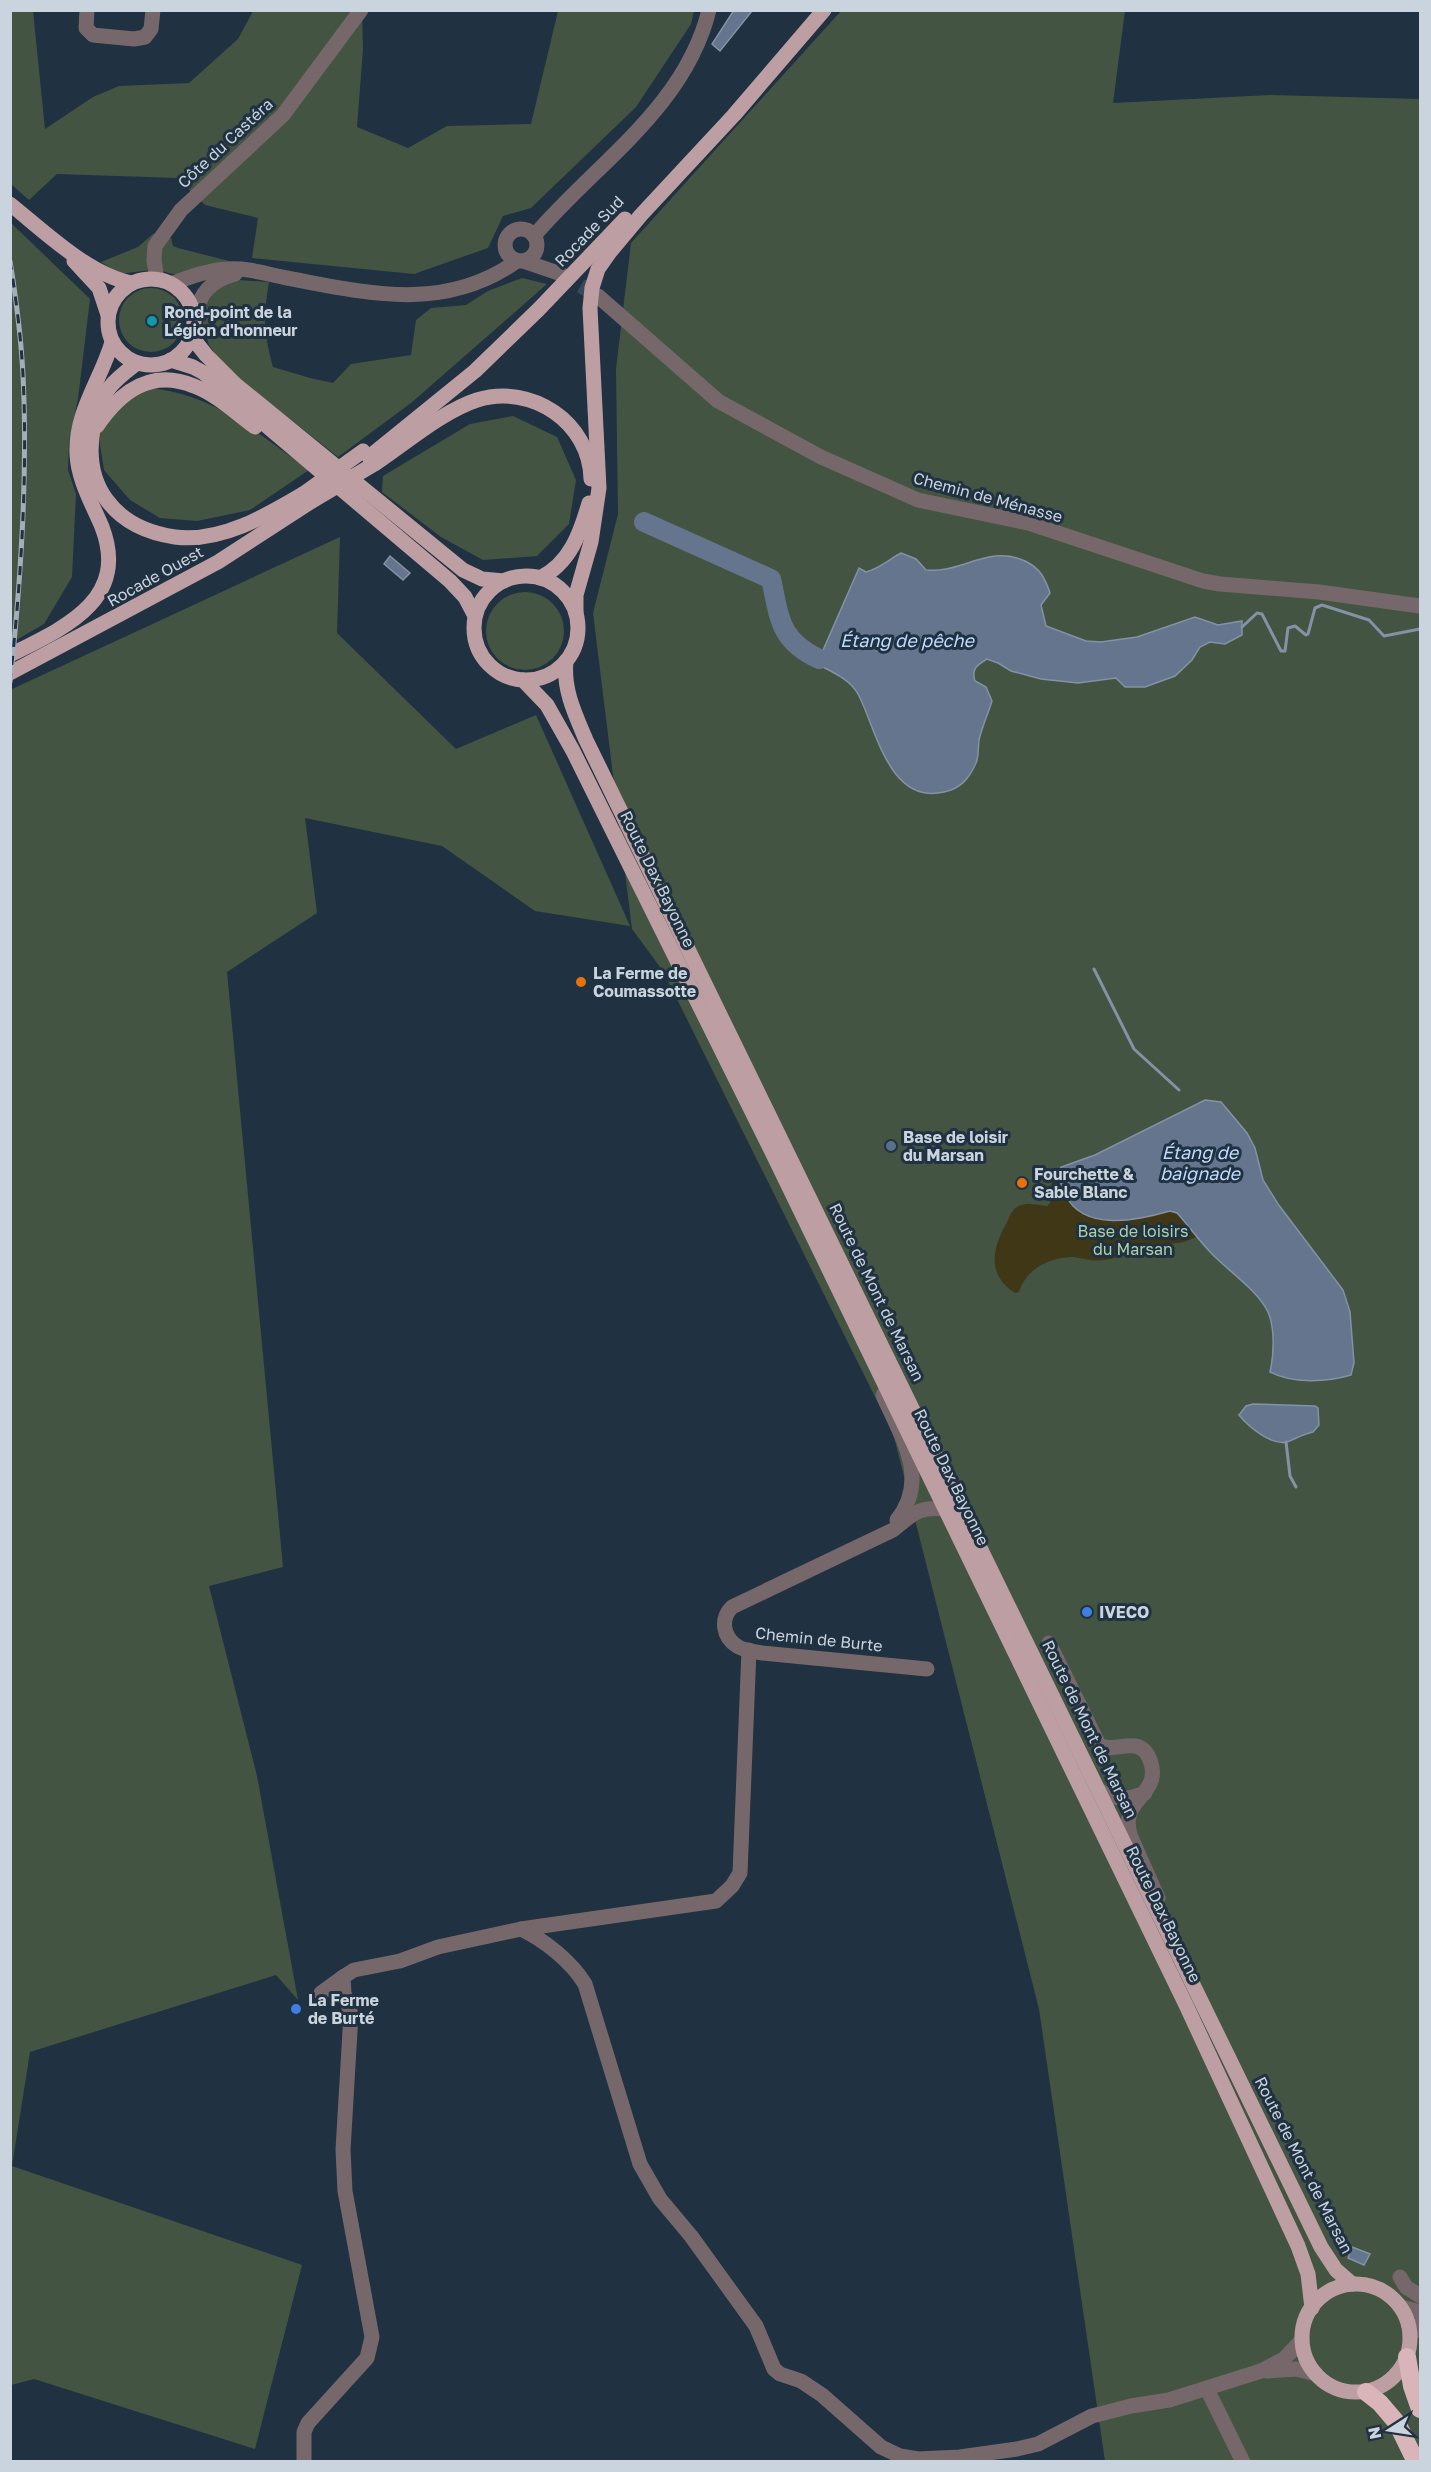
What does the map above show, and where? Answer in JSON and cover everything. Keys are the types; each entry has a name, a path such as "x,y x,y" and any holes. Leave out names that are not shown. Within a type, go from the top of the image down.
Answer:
{"highway":[{"path":"1407,2357 1412,2386 1420,2409"},
{"path":"1366,2392 1380,2403 1397,2423 1416,2462"}],"main road":[{"name":"Rocade Sud","path":"369,457 475,370 598,249 728,109 814,10"},
{"path":"504,580 486,595 475,616 475,639 487,662 503,674 523,680 542,677 559,668 566,661 577,638 576,595 591,542 599,488 590,308 592,288 598,269 641,215 734,115 824,10"},
{"path":"10,204 42,230 108,276 132,282"},
{"path":"42,230 99,288 108,315"},
{"path":"144,279 164,281 182,292 190,304 194,318 191,336 187,346 171,360 149,365 138,363 127,358 112,342 108,329 108,315 112,302 121,290 132,282 144,279"},
{"path":"191,336 235,384 463,570 482,579 540,578 562,591 576,613"},
{"path":"10,655 80,616 97,598 107,576 105,538 81,476 77,441 85,405 106,362 112,342"},
{"path":"171,360 204,373 313,464 450,581 465,597 475,616"},
{"path":"138,363 108,388 99,404 90,450 91,470 99,490 117,512 152,531 176,537 207,536 231,530 307,498 369,457 477,400 501,397 522,399 544,406 560,415 578,434 589,462 589,503 577,539 568,556 555,569 540,578"},
{"path":"92,434 113,404 126,391 158,380 176,381 194,386 213,397 296,458 313,464"},
{"name":"Rocade Ouest","path":"10,673 218,562 307,498"},
{"name":"Route de Mont de Marsan","path":"566,661 567,691 586,740 1321,2247 1336,2270 1353,2284"},
{"name":"Route Dax Bayonne","path":"523,680 547,705 573,751 946,1509 1261,2163 1298,2246 1309,2281 1312,2308"},
{"path":"1353,2284 1371,2286 1388,2294 1401,2307 1408,2321 1410,2336 1407,2357 1394,2377 1376,2389 1366,2392 1339,2390 1316,2374 1304,2352 1302,2340 1303,2328 1312,2308 1323,2296 1337,2288 1353,2284"}],"street":[{"path":"87,10 86,28 93,35 134,39 145,37 151,29 153,10"},
{"name":"Côte du Castéra","path":"164,281 154,260 155,246 180,210 283,115 361,10"},
{"path":"164,281 231,268 386,295 433,293 477,282 531,257 532,238 558,208 661,105 692,56 709,10"},
{"path":"511,232 532,238 561,274 508,255 505,249 506,240 511,232"},
{"path":"477,282 505,249"},
{"path":"194,318 198,301 209,286 226,276 246,271"},
{"name":"Chemin de Ménasse","path":"598,296 718,401 821,457 918,500 1028,523 1203,581 1319,591 1420,606"},
{"name":"Chemin de Burte","path":"854,1321 913,1471 912,1487 903,1512 879,1536"},
{"name":"Chemin de Burte","path":"927,1669 749,1650 736,1646 725,1629 727,1615 732,1607 893,1530 919,1510 946,1509"},
{"path":"1049,1643 1099,1745 1108,1748 1131,1744 1148,1757 1152,1774 1150,1783 1129,1817 1130,1835 1169,1923 1182,1962"},
{"path":"321,1993 354,1970 400,1961 438,1947 520,1929 716,1901 732,1886 740,1873 749,1650"},
{"path":"1098,1790 1121,1800 1145,1793"},
{"path":"520,1929 532,1934 566,1962 578,1973 585,1984 640,2164 660,2199 691,2236 756,2326 774,2369 780,2374 801,2381 822,2395 881,2447 900,2456 918,2459 960,2457 1038,2444 1092,2416 1131,2406 1169,2400 1261,2371 1284,2359 1302,2340"},
{"path":"304,2462 304,2432 308,2422 367,2358 372,2337 345,2190 343,2150 351,2014 344,1993 343,1977"},
{"path":"1400,2277 1406,2287 1420,2296"},
{"path":"1401,2307 1420,2312"},
{"path":"1410,2336 1420,2324"},
{"path":"1261,2371 1296,2369 1316,2374"},
{"path":"1207,2388 1244,2462"}],"green space":[{"path":"10,11 33,11 45,129 93,97 119,86 189,83 238,39 253,11 362,11 363,49 357,127 408,148 447,126 531,124 558,11 694,11 691,24 636,107 531,208 503,216 488,248 414,274 252,258 258,218 205,205 177,178 57,174 29,200 11,184"},
{"name":"Base de loisirs du Marsan","path":"841,11 1125,11 1113,103 1270,95 1420,99 1420,2461 1105,2461 1039,2009 893,1433 663,971 632,929 593,613 618,514 616,369 631,243"},
{"path":"10,222 90,299 78,399 69,441 68,470 76,494 72,577 44,624 11,643"},
{"path":"154,233 150,270 119,274 101,262 138,247"},
{"path":"164,238 171,238 173,246 178,248 229,261 230,266 179,275 163,271 157,253"},
{"path":"522,278 547,284 411,403 338,457 224,367 209,345 203,326 204,306 217,289 238,280 269,282 265,325 273,367 333,383 351,364 411,355 416,320 431,308 466,305 488,291"},
{"path":"145,288 157,288 174,297 181,308 183,320 181,332 174,343 157,352 145,352 133,347 124,338 119,326 119,314 124,302 133,293"},
{"path":"147,388 192,397 213,406 253,429 309,470 250,510 197,521 160,518 130,500 104,470 98,432 112,401"},
{"path":"513,416 557,437 576,480 569,524 537,556 483,560 441,537 382,492 383,476 470,424"},
{"path":"340,537 337,633 456,749 536,715 630,926 535,911 442,846 305,818 317,913 227,972 283,1567 209,1586 257,1776 298,2000 276,1975 30,2052 12,2166 302,2265 255,2449 34,2379 11,2385 10,690"},
{"path":"525,592 540,595 553,603 561,616 564,631 561,646 553,659 540,667 525,670 510,667 497,659 489,646 486,631 489,616 497,603 510,595"}],"sand":[{"path":"1056,1170 1059,1172 1068,1199 1077,1209 1089,1215 1116,1220 1170,1211 1177,1212 1196,1237 1177,1243 1148,1246 1104,1260 1073,1257 1055,1259 1033,1271 1022,1284 1019,1292 1015,1293 1006,1286 996,1270 995,1252 1001,1233 1016,1207 1029,1204 1047,1206 1050,1203 1050,1188"}],"water":[{"path":"734,10 752,11 720,51 712,44"},
{"name":"Étang de pêche","path":"901,553 916,559 926,570 951,568 987,557 1012,557 1025,561 1041,574 1050,593 1041,605 1046,626 1086,641 1101,642 1137,637 1195,617 1218,625 1242,621 1242,635 1225,644 1210,642 1200,647 1192,660 1175,676 1145,687 1125,687 1116,678 1078,683 1041,679 1011,671 987,659 974,670 975,681 986,687 992,701 980,735 976,763 959,786 944,792 925,793 909,787 897,775 878,743 858,694 850,684 817,664 859,568 866,572"},
{"path":"390,556 410,573 403,580 384,564"},
{"name":"Étang de baignade","path":"1205,1100 1221,1102 1247,1133 1255,1148 1263,1180 1278,1204 1343,1290 1350,1312 1354,1363 1351,1375 1310,1381 1289,1379 1270,1372 1273,1342 1268,1312 1257,1296 1213,1255 1177,1213 1170,1211 1128,1220 1098,1219 1073,1206 1065,1194 1060,1180 1061,1167 1095,1155"},
{"path":"1253,1404 1315,1406 1318,1408 1319,1425 1313,1432 1287,1442 1274,1441 1254,1429 1239,1415 1246,1406"},
{"path":"1352,2247 1370,2254 1364,2265 1348,2258"}],"waterway":[{"path":"644,522 771,579 783,627 796,644 819,659"},
{"path":"1242,627 1257,613 1262,614 1281,651 1285,651 1288,628 1295,626 1306,635 1308,634 1315,608 1322,605 1369,620 1384,636 1420,629"},
{"path":"1094,969 1134,1049 1179,1090"},
{"path":"1286,1442 1290,1476 1296,1487"}],"tunnel":[{"path":"561,274 598,296"}],"railway":[{"path":"10,261 22,361 25,451 20,567 10,682"}],"place":[{"name":"Rond-point de la Légion d'honneur","path":"152,321"},
{"name":"La Ferme de Coumassotte","path":"581,982"},
{"name":"Base de loisir du Marsan","path":"891,1146"},
{"name":"Fourchette & Sable Blanc","path":"1022,1183"},
{"name":"IVECO","path":"1087,1612"},
{"name":"La Ferme de Burté","path":"296,2009"}]}
